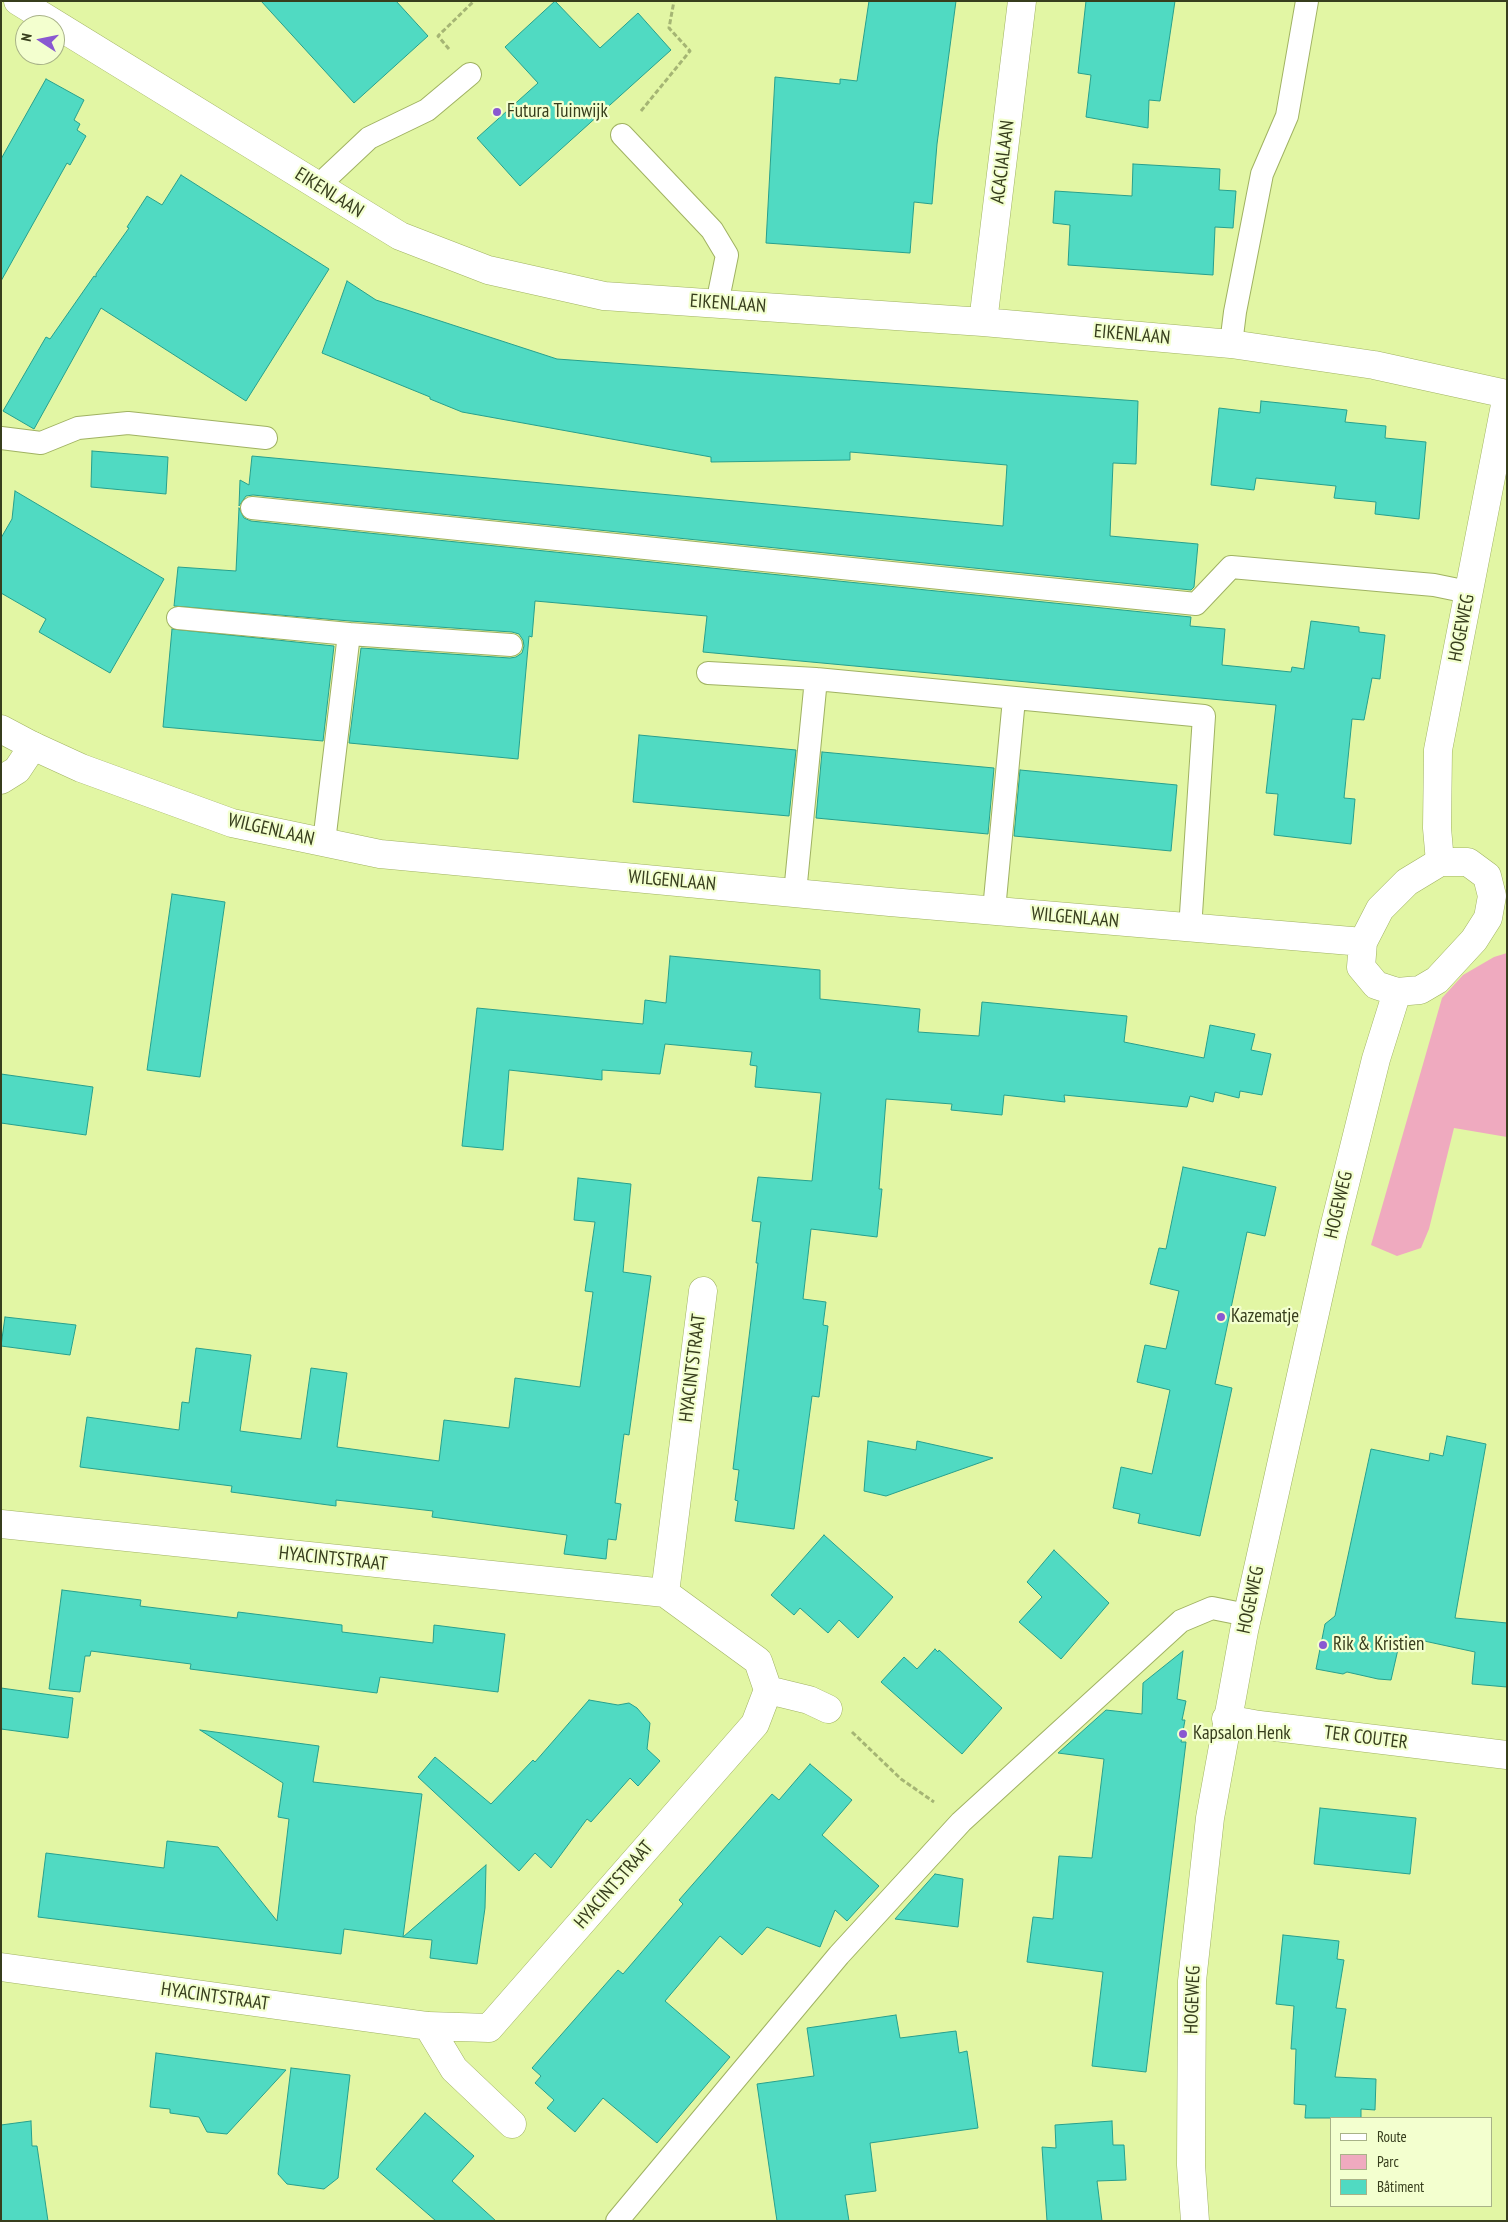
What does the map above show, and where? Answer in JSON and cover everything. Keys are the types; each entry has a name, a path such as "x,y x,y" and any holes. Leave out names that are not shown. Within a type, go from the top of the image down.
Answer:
{"street":[{"path":"1,11 6,1"},
{"name":"EIKENLAAN","path":"18,1 400,236 488,270 604,296 983,322 1231,344 1374,365 1507,395"},
{"name":"ACACIALAAN","path":"983,322 1022,1"},
{"name":"HOGEWEG","path":"1440,862 1437,828 1438,750 1507,395"},
{"name":"WILGENLAAN","path":"1,729 81,768 232,823 380,854 1190,929 1364,942"},
{"path":"1,780 17,770 33,746"},
{"path":"1440,862 1468,862 1487,876 1499,895 1488,918 1474,940 1437,980 1420,990 1397,992 1376,985 1360,967 1364,942 1380,909 1407,882 1440,862"},
{"name":"HOGEWEG","path":"1195,2221 1191,2165 1192,1981 1210,1818 1226,1719 1247,1615 1351,1156 1376,1059 1397,992"},
{"name":"HYACINTSTRAAT","path":"1,1524 665,1593 703,1291"},
{"path":"665,1593 758,1661 768,1690 809,1700 828,1709"},
{"name":"HYACINTSTRAAT","path":"1,1967 428,2026 489,2028 755,1724 768,1690"},
{"name":"TER COUTER","path":"1226,1719 1259,1725 1507,1754"},
{"path":"428,2026 454,2068 512,2124"}],"lane":[{"path":"1231,344 1235,312 1262,174 1287,116 1307,1"},
{"path":"318,186 369,138 427,110 470,74"},
{"path":"622,134 712,230 727,255 718,304"},
{"path":"1,438 41,443 78,428 128,423 266,438"},
{"path":"252,508 1196,604 1231,567 1434,585 1468,592"},
{"path":"178,618 349,634 511,644"},
{"path":"324,842 349,634"},
{"path":"708,673 816,679 1204,716 1190,929"},
{"path":"794,893 816,679"},
{"path":"994,910 1014,699"},
{"path":"617,2221 839,1955 961,1822 1181,1621 1212,1608 1247,1615"}],"path":[{"path":"470,74 438,36 474,1"},
{"path":"622,134 690,51 669,28 674,1"},
{"path":"828,1709 901,1779 961,1822"}],"green space":[{"path":"1507,953 1507,1137 1454,1128 1429,1229 1421,1248 1397,1256 1371,1245 1442,998 1463,975 1494,957"}],"building":[{"path":"261,1 396,1 428,36 354,103"},
{"path":"555,1 600,48 638,13 671,50 520,186 477,138 538,83 505,47"},
{"path":"869,1 956,1 937,144 932,204 914,202 910,253 766,243 775,77 840,84 840,79 857,81"},
{"path":"1086,1 1175,1 1160,101 1149,100 1148,128 1086,117 1091,75 1078,73"},
{"path":"46,79 84,100 74,120 80,124 77,130 86,136 70,165 67,163 1,281 1,159"},
{"path":"1133,164 1220,169 1219,190 1236,191 1233,228 1215,227 1213,275 1068,265 1070,225 1053,223 1055,191 1132,196"},
{"path":"181,175 329,269 246,401 101,308 34,429 3,411 46,337 50,339 94,276 96,277 96,274 129,228 127,227 147,196 162,205"},
{"path":"347,281 376,300 557,359 1138,401 1136,464 1113,463 1110,536 1198,544 1194,587 1191,590 253,495 246,496 239,506 240,480 249,485 252,456 1003,526 1007,465 850,452 850,460 711,462 711,457 462,412 322,353"},
{"path":"1261,401 1347,410 1345,422 1386,426 1385,438 1426,442 1419,519 1375,514 1376,502 1334,498 1336,486 1256,478 1254,490 1211,485 1219,408 1260,413"},
{"path":"92,451 168,457 166,494 91,487"},
{"path":"15,491 164,579 110,673 39,632 46,619 1,593 1,538 12,519"},
{"path":"239,508 244,518 251,521 1191,617 1190,626 1225,629 1222,665 1291,672 1292,667 1304,669 1311,621 1359,627 1359,632 1385,635 1380,679 1372,678 1364,720 1352,719 1344,798 1355,799 1351,844 1274,835 1278,794 1266,793 1276,705 703,652 707,616 535,601 532,637 529,636 518,759 349,743 361,648 510,658 522,653 523,640 519,634 512,632 174,606 178,567 236,571"},
{"path":"172,629 334,646 323,741 163,727"},
{"path":"639,735 796,750 789,816 633,802"},
{"path":"822,752 994,768 988,834 816,818"},
{"path":"1020,770 1177,785 1171,851 1014,836"},
{"path":"172,894 225,902 200,1077 147,1070"},
{"path":"670,956 820,970 820,999 920,1009 918,1032 979,1036 982,1002 1127,1016 1124,1042 1204,1058 1210,1025 1255,1034 1251,1050 1271,1054 1262,1095 1240,1091 1239,1098 1215,1092 1213,1102 1190,1096 1187,1107 1064,1095 1065,1102 1004,1095 1002,1115 951,1110 952,1104 886,1099 879,1189 882,1189 877,1237 811,1229 803,1299 826,1302 823,1325 828,1326 819,1397 812,1396 794,1529 735,1521 738,1501 735,1500 739,1470 733,1469 758,1263 756,1263 761,1222 752,1221 758,1177 812,1181 821,1093 755,1087 757,1066 750,1065 752,1052 665,1044 660,1074 602,1070 602,1080 509,1070 503,1150 462,1146 477,1008 643,1024 645,1000 666,1003"},
{"path":"1,1074 93,1087 86,1135 1,1123"},
{"path":"1183,1167 1276,1187 1265,1236 1247,1232 1215,1384 1232,1388 1200,1536 1138,1523 1140,1514 1113,1508 1121,1467 1152,1474 1170,1390 1137,1382 1145,1345 1166,1349 1179,1291 1150,1284 1159,1248 1166,1249"},
{"path":"578,1178 631,1184 623,1272 651,1276 629,1435 624,1434 615,1503 621,1504 616,1540 608,1539 606,1559 564,1554 567,1535 432,1517 433,1511 336,1500 336,1506 231,1492 232,1486 80,1467 87,1417 179,1430 182,1402 189,1403 196,1348 251,1355 240,1431 301,1439 311,1368 347,1373 337,1447 439,1461 444,1420 509,1428 515,1378 580,1387 593,1292 585,1291 595,1222 574,1220"},
{"path":"5,1317 76,1325 70,1355 1,1346"},
{"path":"1447,1436 1486,1444 1455,1618 1507,1623 1507,1687 1472,1684 1475,1652 1401,1636 1391,1680 1347,1672 1343,1674 1316,1669 1325,1624 1335,1616 1371,1449 1429,1461 1430,1453 1443,1456"},
{"path":"868,1441 916,1450 917,1441 993,1458 886,1496 864,1491"},
{"path":"824,1535 893,1597 858,1638 839,1620 828,1633 800,1608 794,1615 771,1595"},
{"path":"1054,1550 1109,1603 1061,1659 1019,1622 1042,1597 1027,1582"},
{"path":"62,1590 141,1600 140,1606 237,1618 238,1612 342,1625 342,1632 433,1643 434,1625 505,1634 498,1692 380,1677 377,1693 190,1669 191,1664 91,1651 90,1656 85,1656 80,1692 49,1689"},
{"path":"935,1649 938,1652 939,1650 1002,1708 962,1754 881,1682 904,1657 917,1669"},
{"path":"1183,1651 1177,1699 1186,1701 1182,1720 1185,1720 1181,1742 1186,1742 1146,2072 1092,2066 1103,1972 1027,1962 1033,1917 1053,1919 1059,1856 1092,1858 1104,1759 1058,1753 1106,1710 1142,1714 1143,1683"},
{"path":"1,1688 73,1698 68,1738 1,1729"},
{"path":"589,1700 618,1705 629,1703 637,1708 650,1723 647,1749 660,1761 638,1786 630,1778 591,1822 587,1819 551,1868 535,1853 519,1871 418,1777 435,1757 491,1804 533,1760 535,1762"},
{"path":"200,1730 319,1746 313,1782 422,1794 403,1937 344,1929 341,1954 38,1917 46,1853 164,1868 167,1841 218,1847 277,1921 289,1819 278,1817 283,1783"},
{"path":"810,1764 852,1800 822,1835 879,1886 847,1921 835,1910 820,1947 767,1927 742,1955 720,1936 665,2001 730,2057 657,2143 603,2098 575,2132 547,2108 554,2100 535,2083 541,2076 532,2068 618,1970 623,1974 683,1904 679,1900 772,1794 779,1800"},
{"path":"1320,1808 1416,1818 1410,1874 1314,1864"},
{"path":"486,1865 485,1908 477,1964 430,1958 432,1940 403,1937"},
{"path":"935,1874 963,1879 958,1927 895,1919"},
{"path":"1283,1935 1339,1941 1337,1959 1344,1960 1336,2008 1346,2009 1335,2077 1376,2079 1375,2110 1361,2109 1361,2117 1305,2118 1306,2105 1294,2104 1296,2049 1291,2049 1294,2006 1276,2004"},
{"path":"896,2015 900,2038 956,2031 959,2053 967,2051 978,2128 870,2143 876,2191 845,2195 849,2221 777,2221 757,2084 814,2076 807,2028"},
{"path":"156,2053 286,2070 227,2134 207,2132 199,2117 170,2113 170,2109 150,2107"},
{"path":"291,2068 350,2075 338,2178 324,2189 287,2184 278,2174"},
{"path":"425,2113 474,2156 452,2181 496,2221 436,2221 376,2169"},
{"path":"31,2121 32,2146 37,2146 48,2221 1,2221 1,2125"},
{"path":"1112,2121 1113,2145 1124,2145 1126,2180 1097,2181 1102,2221 1047,2221 1042,2147 1056,2148 1055,2125"}],"place":[{"name":"Futura Tuinwijk","path":"497,112"},
{"name":"Kazematje","path":"1221,1317"},
{"name":"Rik & Kristien","path":"1323,1645"},
{"name":"Kapsalon Henk","path":"1183,1734"}]}
